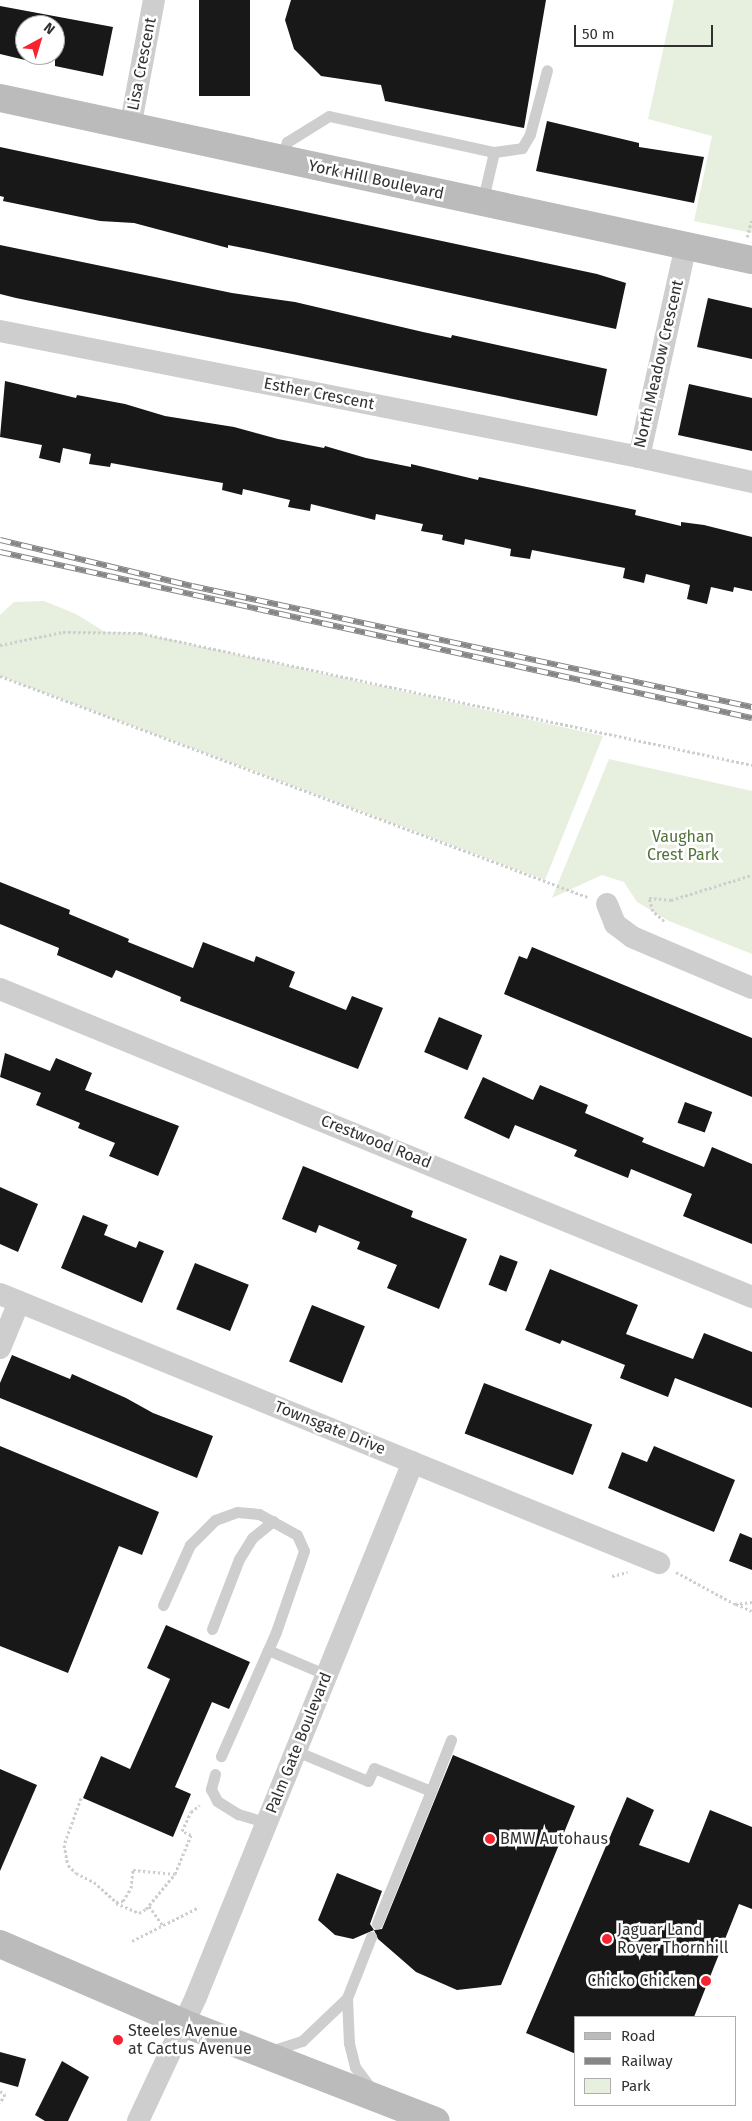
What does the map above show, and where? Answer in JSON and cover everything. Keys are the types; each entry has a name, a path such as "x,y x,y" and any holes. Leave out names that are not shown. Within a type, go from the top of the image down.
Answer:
{"street":[{"name":"Lisa Crescent","path":"130,128 154,0"},
{"name":"York Hill Boulevard","path":"0,98 280,161 752,260"},
{"name":"North Meadow Crescent","path":"686,245 639,457 752,482"},
{"name":"Esther Crescent","path":"0,331 639,457"},
{"path":"607,904 615,924 632,938 752,988"},
{"name":"Crestwood Road","path":"0,989 752,1297"},
{"path":"0,1348 9,1298"},
{"name":"Townsgate Drive","path":"9,1298 659,1562"},
{"name":"Palm Gate Boulevard","path":"138,2121 183,2023 413,1462"},
{"path":"0,1944 183,2023 436,2121"}],"lane":[{"path":"280,161 287,142 329,116 494,152 510,152 522,148 530,134 547,70"},
{"path":"482,203 494,152"},
{"path":"163,1605 190,1545 215,1520 237,1512 259,1514 297,1535 304,1551 268,1650 221,1756"},
{"path":"212,1629 239,1559 252,1538 273,1521"},
{"path":"268,1650 327,1675"},
{"path":"377,1924 451,1740"},
{"path":"296,1751 368,1781 374,1768 431,1791"},
{"path":"215,1774 210,1789 218,1801 238,1814 266,1823"},
{"path":"262,2053 284,2049 302,2041 347,1998 372,1937"},
{"path":"347,1998 349,2043 356,2067 378,2098"}],"path":[{"path":"0,645 63,632 140,633 752,765"},
{"path":"0,676 607,904"},
{"path":"664,920 653,911 649,898 671,900 752,875"},
{"path":"659,1562 735,1604 752,1611"},
{"path":"735,1604 752,1602"},
{"path":"81,1798 64,1845 68,1865 76,1873 94,1882 116,1902 139,1913 149,1906 175,1874 191,1835 182,1831 191,1812 200,1805"},
{"path":"116,1902 123,1901 131,1888 134,1870 175,1874"},
{"path":"149,1906 163,1926"},
{"path":"132,1941 199,1907"},
{"path":"0,2091 5,2094 0,2103"}],"green space":[{"path":"674,0 752,0 752,233 694,221 712,136 648,119"},
{"path":"44,601 76,614 105,632 140,633 603,736 545,880 0,676 0,615 14,602"},
{"name":"Vaughan Crest Park","path":"609,759 752,791 752,954 669,921 637,902 624,882 602,875 552,898"}],"building":[{"path":"199,0 250,0 250,96 199,96"},
{"path":"291,0 546,0 524,128 385,101 381,85 321,76 294,49 285,20"},
{"path":"0,6 48,15 15,15 15,58 0,54"},
{"path":"65,18 113,27 103,76 55,66 65,65"},
{"path":"547,121 639,143 639,147 704,157 694,203 536,171"},
{"path":"0,147 597,274 626,283 616,329 263,252 228,245 228,248 134,223 100,221 3,201 4,197 0,196"},
{"path":"0,245 232,293 295,302 423,332 451,338 452,335 607,369 597,416 0,294"},
{"path":"708,298 752,308 752,359 697,347"},
{"path":"5,381 76,398 77,395 125,404 165,416 234,427 278,439 324,448 325,446 366,458 411,467 411,464 478,480 479,477 636,510 635,515 681,526 681,522 704,525 752,537 752,591 734,587 733,592 711,587 707,604 687,599 690,585 646,574 644,583 623,578 625,568 532,550 530,559 510,556 511,549 465,539 464,545 442,540 443,535 421,531 423,524 376,514 375,520 311,504 310,511 288,507 290,500 243,489 242,495 222,490 223,483 111,463 110,467 89,464 91,454 63,448 60,463 39,458 42,445 0,437"},
{"path":"689,384 752,398 752,451 678,435"},
{"path":"0,882 70,910 69,914 129,939 128,942 193,968 203,942 254,962 256,956 295,972 289,987 346,1010 352,996 383,1008 358,1069 180,1001 181,997 116,970 112,978 57,955 59,948 0,924"},
{"path":"532,947 752,1038 752,1097 504,994 519,956 527,959"},
{"path":"439,1017 482,1035 467,1070 424,1052"},
{"path":"5,1053 50,1071 56,1058 92,1073 85,1090 179,1126 158,1176 109,1156 115,1143 78,1128 80,1123 36,1105 41,1093 0,1077"},
{"path":"483,1077 533,1100 540,1085 588,1105 585,1113 644,1138 642,1142 704,1167 712,1147 752,1164 752,1244 683,1216 692,1194 631,1169 628,1178 574,1156 577,1150 515,1125 509,1139 464,1118"},
{"path":"685,1102 712,1112 705,1133 677,1123"},
{"path":"303,1166 413,1211 411,1217 467,1239 439,1309 387,1288 397,1265 357,1249 360,1242 319,1225 316,1233 282,1219"},
{"path":"0,1187 38,1204 18,1252 0,1244"},
{"path":"83,1215 108,1225 104,1235 136,1248 139,1241 164,1251 142,1303 61,1268"},
{"path":"500,1255 518,1262 506,1292 489,1285"},
{"path":"195,1263 249,1285 230,1331 176,1309"},
{"path":"550,1269 638,1305 626,1334 693,1359 704,1333 752,1352 752,1408 675,1378 668,1397 620,1378 625,1365 562,1340 560,1344 525,1330"},
{"path":"312,1305 365,1326 342,1383 289,1362"},
{"path":"12,1355 70,1379 72,1374 126,1398 153,1413 213,1436 197,1478 0,1398 0,1383"},
{"path":"484,1383 592,1425 573,1475 465,1433"},
{"path":"0,1446 159,1512 142,1555 119,1546 68,1673 0,1646"},
{"path":"654,1446 735,1480 714,1532 608,1488 622,1452 647,1462"},
{"path":"740,1533 752,1538 752,1570 729,1561"},
{"path":"166,1625 250,1662 229,1709 212,1702 175,1787 191,1794 173,1837 83,1798 101,1756 130,1769 170,1679 147,1668"},
{"name":"BMW Autohaus","path":"453,1755 575,1806 501,1985 457,1990 416,1972 378,1939 374,1930 382,1929"},
{"path":"0,1769 37,1785 0,1871"},
{"path":"627,1797 654,1810 639,1845 689,1863 710,1810 752,1827 752,1909 739,1904 694,2016 574,2016 574,2053 526,2033"},
{"path":"337,1873 382,1891 370,1924 374,1930 353,1939 335,1935 318,1920"},
{"path":"0,2052 26,2059 18,2087 0,2082"},
{"path":"62,2061 89,2077 68,2121 45,2121 35,2115"}],"railway":[{"path":"0,540 192,586 752,707"},
{"path":"0,552 752,718"}],"place":[{"name":"BMW Autohaus","path":"490,1839"},
{"name":"Jaguar Land Rover Thornhill","path":"607,1939"},
{"name":"Chicko Chicken","path":"706,1981"},
{"name":"Steeles Avenue at Cactus Avenue","path":"118,2040"}]}
